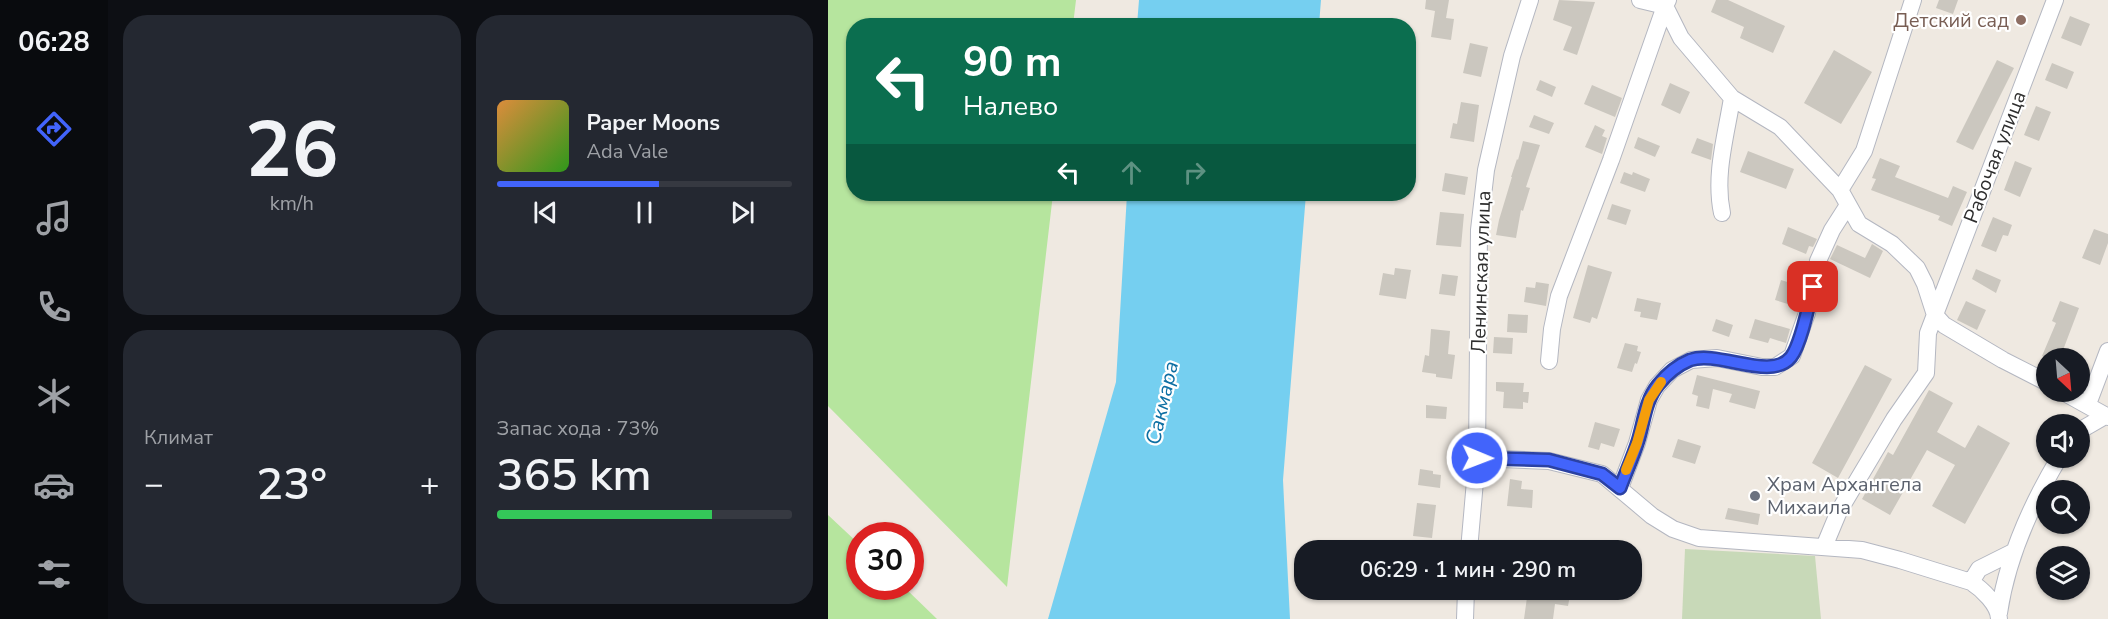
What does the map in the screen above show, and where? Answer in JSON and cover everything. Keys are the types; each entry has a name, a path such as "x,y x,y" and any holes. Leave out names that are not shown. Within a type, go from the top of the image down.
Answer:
{"street":[{"name":"Ленинская улица","path":"1470,540 1477,458 1479,230 1484,180 1512,56 1530,0"},
{"path":"1640,0 1666,3"},
{"path":"1840,190 1864,151 1913,0"},
{"name":"Рабочая улица","path":"1824,547 1839,511 1851,490 1894,419 1926,373 1928,333 2055,0"},
{"path":"1666,3 1681,38 1732,98 1780,127 1840,190 1859,224 1892,244 1917,268 1935,315 1944,325 2036,377"},
{"path":"1549,361 1552,329 1559,296 1611,160 1666,3"},
{"path":"1722,213 1718,196 1719,176 1732,98"},
{"path":"1620,488 1637,443 1649,400 1657,386 1672,370 1691,360 1717,358 1775,367 1792,356 1807,313 1818,261 1832,230 1848,205"},
{"path":"2088,404 2108,351"},
{"path":"2084,402 2107,416 2090,425"},
{"path":"1477,458 1549,460 1602,474 1652,516 1673,529 1699,538 1862,550 1899,560 1971,582 1981,588 1999,616"},
{"path":"1999,616 2002,589 2013,552 2054,468"},
{"path":"1971,582 1979,569 2013,552"},
{"path":"1465,619 1466,600"}],"green space":[{"path":"828,0 1076,0 1074,18 846,18 846,201 1052,201 1007,587 828,406"},
{"path":"828,515 846,532 846,600 917,600 937,619 828,619"},
{"path":"1685,549 1815,556 1821,619 1682,619"}],"water":[{"path":"1139,0 1321,0 1320,18 1138,18"},
{"name":"Сакмара","path":"1127,201 1305,201 1283,480 1290,619 1048,619 1116,382"}],"building":[{"path":"1426,0 1449,0 1446,18 1454,19 1451,40 1431,37 1435,11 1425,9"},
{"path":"1559,0 1595,2 1577,55 1563,50 1572,27 1553,20"},
{"path":"1716,0 1728,0 1785,26 1773,53 1740,38 1744,27 1711,12"},
{"path":"1939,0 1958,0 1953,14 1936,8"},
{"path":"2070,16 2090,24 2081,46 2061,38"},
{"path":"1470,43 1488,47 1481,77 1463,73"},
{"path":"1834,50 1872,72 1841,124 1804,103"},
{"path":"1997,60 2014,68 1973,150 1956,142"},
{"path":"2052,63 2074,72 2067,89 2045,80"},
{"path":"1540,80 1556,87 1552,97 1536,90"},
{"path":"1670,83 1690,92 1680,114 1661,105"},
{"path":"1592,85 1622,98 1615,117 1584,104"},
{"path":"1461,102 1479,105 1474,142 1450,138 1453,123 1457,124"},
{"path":"2036,106 2051,112 2039,141 2024,135"},
{"path":"1534,115 1554,123 1549,134 1529,127"},
{"path":"1595,125 1605,130 1602,136 1607,138 1602,154 1585,147"},
{"path":"1638,137 1660,146 1655,157 1634,148"},
{"path":"1697,138 1713,144 1711,160 1691,153"},
{"path":"1523,141 1540,145 1526,187 1530,188 1523,211 1521,210 1516,238 1496,235 1511,177"},
{"path":"1748,151 1794,169 1786,189 1740,172"},
{"path":"1880,158 1900,166 1895,177 1948,198 1953,186 1967,192 1952,226 1938,220 1940,216 1871,190 1876,179 1872,178"},
{"path":"2015,161 2032,168 2020,197 2004,190"},
{"path":"1624,172 1632,175 1633,172 1650,179 1645,192 1620,183"},
{"path":"1445,173 1468,177 1465,195 1442,191"},
{"path":"1612,204 1631,210 1626,225 1607,219"},
{"path":"1440,212 1464,214 1461,247 1436,245"},
{"path":"1993,217 2012,225 2008,236 2003,235 1996,252 1981,246"},
{"path":"1788,227 1817,239 1813,247 1809,246 1806,254 1782,244"},
{"path":"2094,229 2108,234 2108,243 2100,265 2082,258"},
{"path":"1872,244 1883,251 1870,278 1830,259 1837,245 1865,258"},
{"path":"1588,265 1612,272 1597,319 1592,317 1590,323 1573,318"},
{"path":"1395,268 1411,270 1406,299 1379,295 1383,273 1394,275"},
{"path":"1976,269 2001,280 1996,293 1972,279"},
{"path":"1442,274 1458,276 1455,296 1439,294"},
{"path":"1781,280 1797,285 1791,305 1775,300"},
{"path":"1536,282 1549,284 1546,306 1524,302 1526,287 1535,288"},
{"path":"1637,298 1661,303 1657,320 1640,317 1641,312 1634,311"},
{"path":"1966,301 1986,310 1977,330 1957,320"},
{"path":"2060,301 2079,308 2064,348 2045,348 2056,323 2052,321"},
{"path":"1508,314 1528,315 1527,333 1507,332"},
{"path":"1716,319 1733,325 1729,337 1712,331"},
{"path":"1755,319 1790,329 1786,343 1770,338 1768,343 1749,338"},
{"path":"1431,329 1450,331 1448,354 1455,355 1452,379 1422,372 1425,355 1429,356"},
{"path":"1494,337 1513,338 1512,354 1493,353"},
{"path":"1625,343 1638,346 1637,351 1641,352 1632,372 1617,368"},
{"path":"1865,365 1892,379 1838,478 1812,463"},
{"path":"1697,375 1760,391 1755,409 1729,402 1732,394 1713,389 1709,409 1696,406 1698,396 1692,394"},
{"path":"1496,382 1524,383 1523,392 1529,392 1528,403 1523,402 1523,409 1503,408 1504,392 1496,391"},
{"path":"1929,390 1953,403 1937,432 1965,448 1978,425 2010,443 1965,524 1932,506 1955,465 1927,450 1890,515 1862,499 1888,452 1893,455"},
{"path":"1426,405 1447,407 1446,419 1426,418"},
{"path":"1595,422 1620,429 1614,447 1601,443 1599,450 1588,447"},
{"path":"1678,439 1701,446 1695,464 1672,457"},
{"path":"1420,469 1441,475 1440,488 1418,485"},
{"path":"1510,479 1522,481 1521,489 1533,490 1532,508 1507,506"},
{"path":"1417,503 1436,505 1432,538 1413,536"},
{"path":"1728,508 1760,514 1758,525 1725,519"},
{"path":"1527,600 1569,600 1568,606 1555,604 1553,619 1524,619"}],"slow traffic":[{"path":"1626,470 1637,443 1649,400 1661,382"}],"place":[{"name":"Детский сад","path":"2021,20"},
{"name":"Храм Архангела Михаила","path":"1755,496"}],"route":[{"path":"1477,458 1549,460 1602,474 1620,488 1637,443 1649,400 1657,386 1672,370 1691,360 1717,358 1762,367 1775,367 1783,364 1792,356 1807,313 1813,287"}]}
